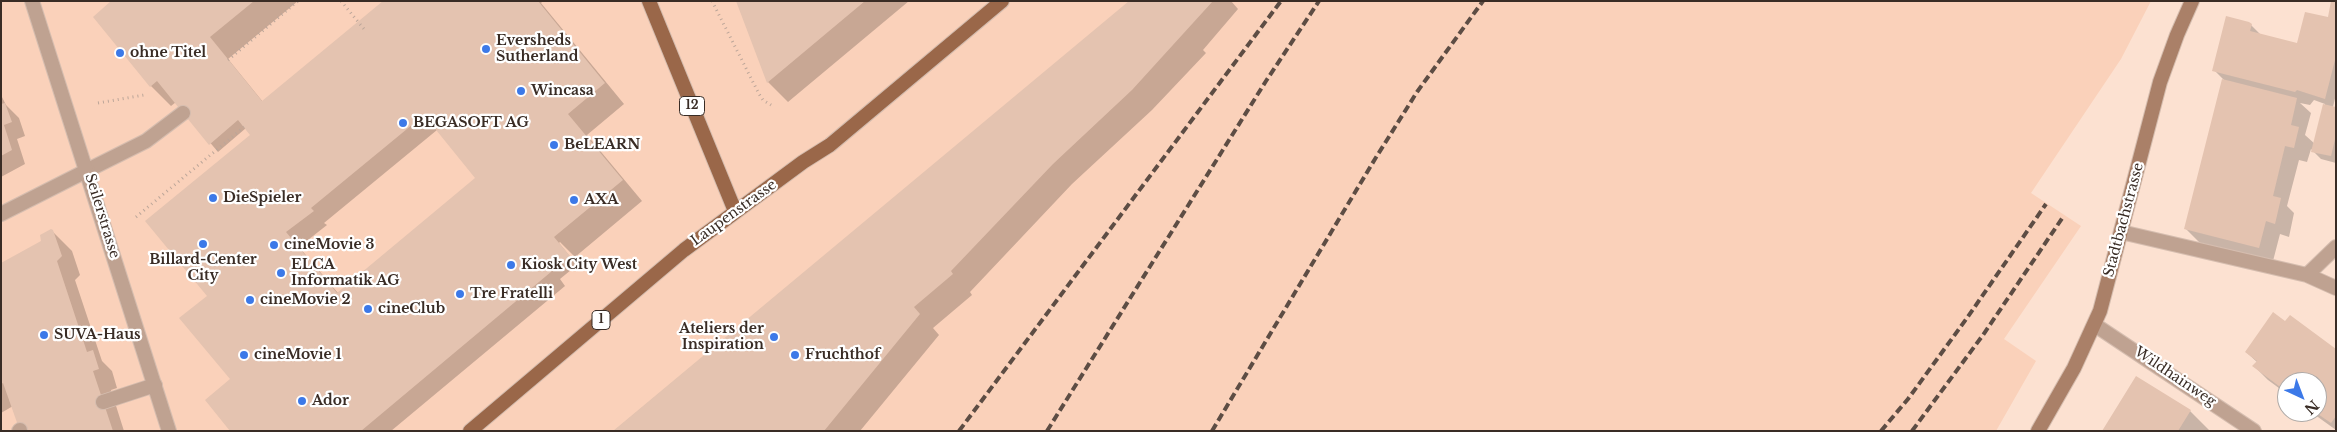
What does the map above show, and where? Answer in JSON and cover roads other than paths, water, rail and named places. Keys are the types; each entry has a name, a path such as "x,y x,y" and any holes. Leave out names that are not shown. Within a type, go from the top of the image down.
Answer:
{"main road":[{"name":"12","path":"649,1 735,211"},
{"name":"Laupenstrasse","path":"470,431 684,250 735,211 830,145 1002,1"},
{"name":"Stadtbachstrasse","path":"2038,431 2062,390 2095,324 2160,82 2177,34 2192,1"}],"street":[{"name":"Seilerstrasse","path":"32,1 88,170 170,431"},
{"path":"1,214 146,141 183,113"},
{"path":"2121,232 2307,274 2336,288"},
{"path":"2307,274 2336,247"},
{"path":"2322,259 2336,264"},
{"name":"Wildhainweg","path":"2095,324 2254,431"},
{"path":"103,402 155,385"}],"railway":[{"path":"959,431 1281,1"},
{"path":"1047,431 1266,81 1319,1"},
{"path":"1212,431 1417,92 1483,1"},
{"path":"1881,431 1908,399 1967,318 2046,204"},
{"path":"1912,431 1983,335 2063,217"}],"place":[{"name":"Eversheds Sutherland","path":"486,49"},
{"name":"ohne Titel","path":"120,53"},
{"name":"Wincasa","path":"521,91"},
{"name":"BEGASOFT AG","path":"403,123"},
{"name":"BeLEARN","path":"554,145"},
{"name":"DieSpieler","path":"213,198"},
{"name":"AXA","path":"574,200"},
{"name":"Billard-Center City","path":"203,244"},
{"name":"cineMovie 3","path":"274,245"},
{"name":"Kiosk City West","path":"511,265"},
{"name":"ELCA Informatik AG","path":"281,273"},
{"name":"Tre Fratelli","path":"460,294"},
{"name":"cineMovie 2","path":"250,300"},
{"name":"cineClub","path":"368,309"},
{"name":"SUVA-Haus","path":"44,335"},
{"name":"Ateliers der Inspiration","path":"774,337"},
{"name":"cineMovie 1","path":"244,355"},
{"name":"Fruchthof","path":"795,355"},
{"name":"Ador","path":"302,401"}]}
